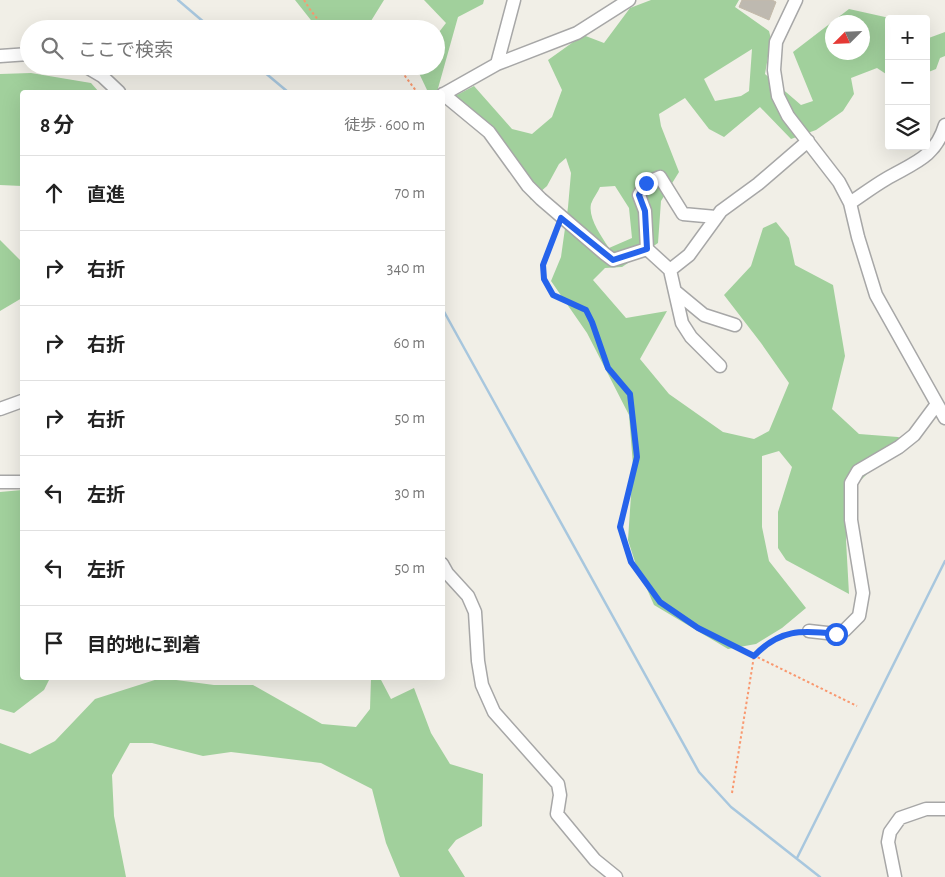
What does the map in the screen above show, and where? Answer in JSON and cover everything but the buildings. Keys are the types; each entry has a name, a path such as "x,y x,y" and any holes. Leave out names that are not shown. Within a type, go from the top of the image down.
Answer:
{"street":[{"path":"497,64 514,0"},
{"path":"445,93 497,64 577,33 629,0"},
{"path":"796,0 776,42 774,70 778,96 788,116 839,182 850,203 876,296 945,418"},
{"path":"0,56 20,55"},
{"path":"100,75 117,90"},
{"path":"445,96 489,132 528,186 561,218 613,260 647,249"},
{"path":"850,203 886,179 925,157 941,139 945,125"},
{"path":"670,270 689,255 721,211 758,184 808,141"},
{"path":"716,217 683,214 660,177 646,183 639,195 645,211 647,249 670,270 682,323 691,337 720,366"},
{"path":"675,291 704,315 735,325"},
{"path":"0,409 20,403"},
{"path":"809,631 836,634 845,630 859,616 863,593 851,520 851,483 858,471 900,447 914,435 937,404"},
{"path":"0,482 20,482"},
{"path":"445,570 468,596 475,612 478,661 482,685 494,712 558,784 560,795 557,814 595,860 616,877"},
{"path":"894,877 888,842 890,832 900,818 926,809 945,809"}],"path":[{"path":"304,0 318,20"},
{"path":"403,75 416,90"},
{"path":"561,218 543,265 544,279 553,295 586,310 608,368 630,394 637,457 620,527 631,562 660,602 698,628 857,706"},
{"path":"732,793 754,656 766,644 791,633 809,631"}],"green space":[{"path":"295,0 384,0 372,20 311,20"},
{"path":"424,0 484,0 483,4 458,17 445,63 446,23"},
{"path":"651,0 739,0 735,7 769,31 771,39 765,74 801,105 813,101 793,52 825,27 825,60 870,60 870,15 841,15 849,9 885,17 885,73 877,68 851,78 854,94 843,111 816,130 791,139 760,107 724,137 709,129 685,98 659,114 661,126 679,172 661,201 658,243 622,267 605,268 593,280 626,318 667,311 640,359 669,394 723,432 754,439 769,431 789,383 724,295 751,266 763,228 776,222 789,238 795,265 833,285 845,356 832,409 859,434 898,437 911,443 871,470 852,489 846,540 849,594 786,560 778,548 778,512 792,467 779,451 762,456 762,527 769,561 806,608 782,628 756,644 728,649 654,605 635,562 628,540 633,465 629,415 587,333 551,281 561,257 568,207 571,173 566,158 559,164 547,186 531,200 487,137 455,96 474,86 512,129 532,134 552,117 562,90 548,60 583,35 604,43 630,8","holes":["752,49 749,91 741,96 715,101 704,79","615,186 629,208 632,238 609,248 591,215 591,204 600,187"]},
{"path":"945,32 945,56 940,58 936,69 930,71 930,60 930,38"},
{"path":"0,74 43,75 91,83 97,90 20,90 20,186 0,185"},
{"path":"420,75 442,75 438,90 427,90"},
{"path":"0,240 20,260 20,299 0,311"},
{"path":"20,490 20,680 49,680 44,690 14,713 0,709 0,492"},
{"path":"155,680 176,680 214,685 253,685 322,724 356,727 370,709 371,680 381,680 391,699 414,688 431,733 450,764 483,774 482,826 456,840 448,850 465,877 400,877 386,843 372,789 321,763 231,752 203,756 152,743 130,743 112,775 114,816 126,877 0,877 0,743 30,754 55,741 95,699"}],"waterway":[{"path":"178,0 201,20"},
{"path":"268,75 286,90"},
{"path":"445,313 699,772 731,807 820,877"},
{"path":"797,858 945,561"}],"route":[{"path":"646,183 639,195 645,211 647,249 613,260 561,218 543,265 544,279 553,295 586,310 608,368 630,394 637,457 620,527 631,562 660,602 698,628 754,656 766,644 791,633 809,631 836,634"}]}
